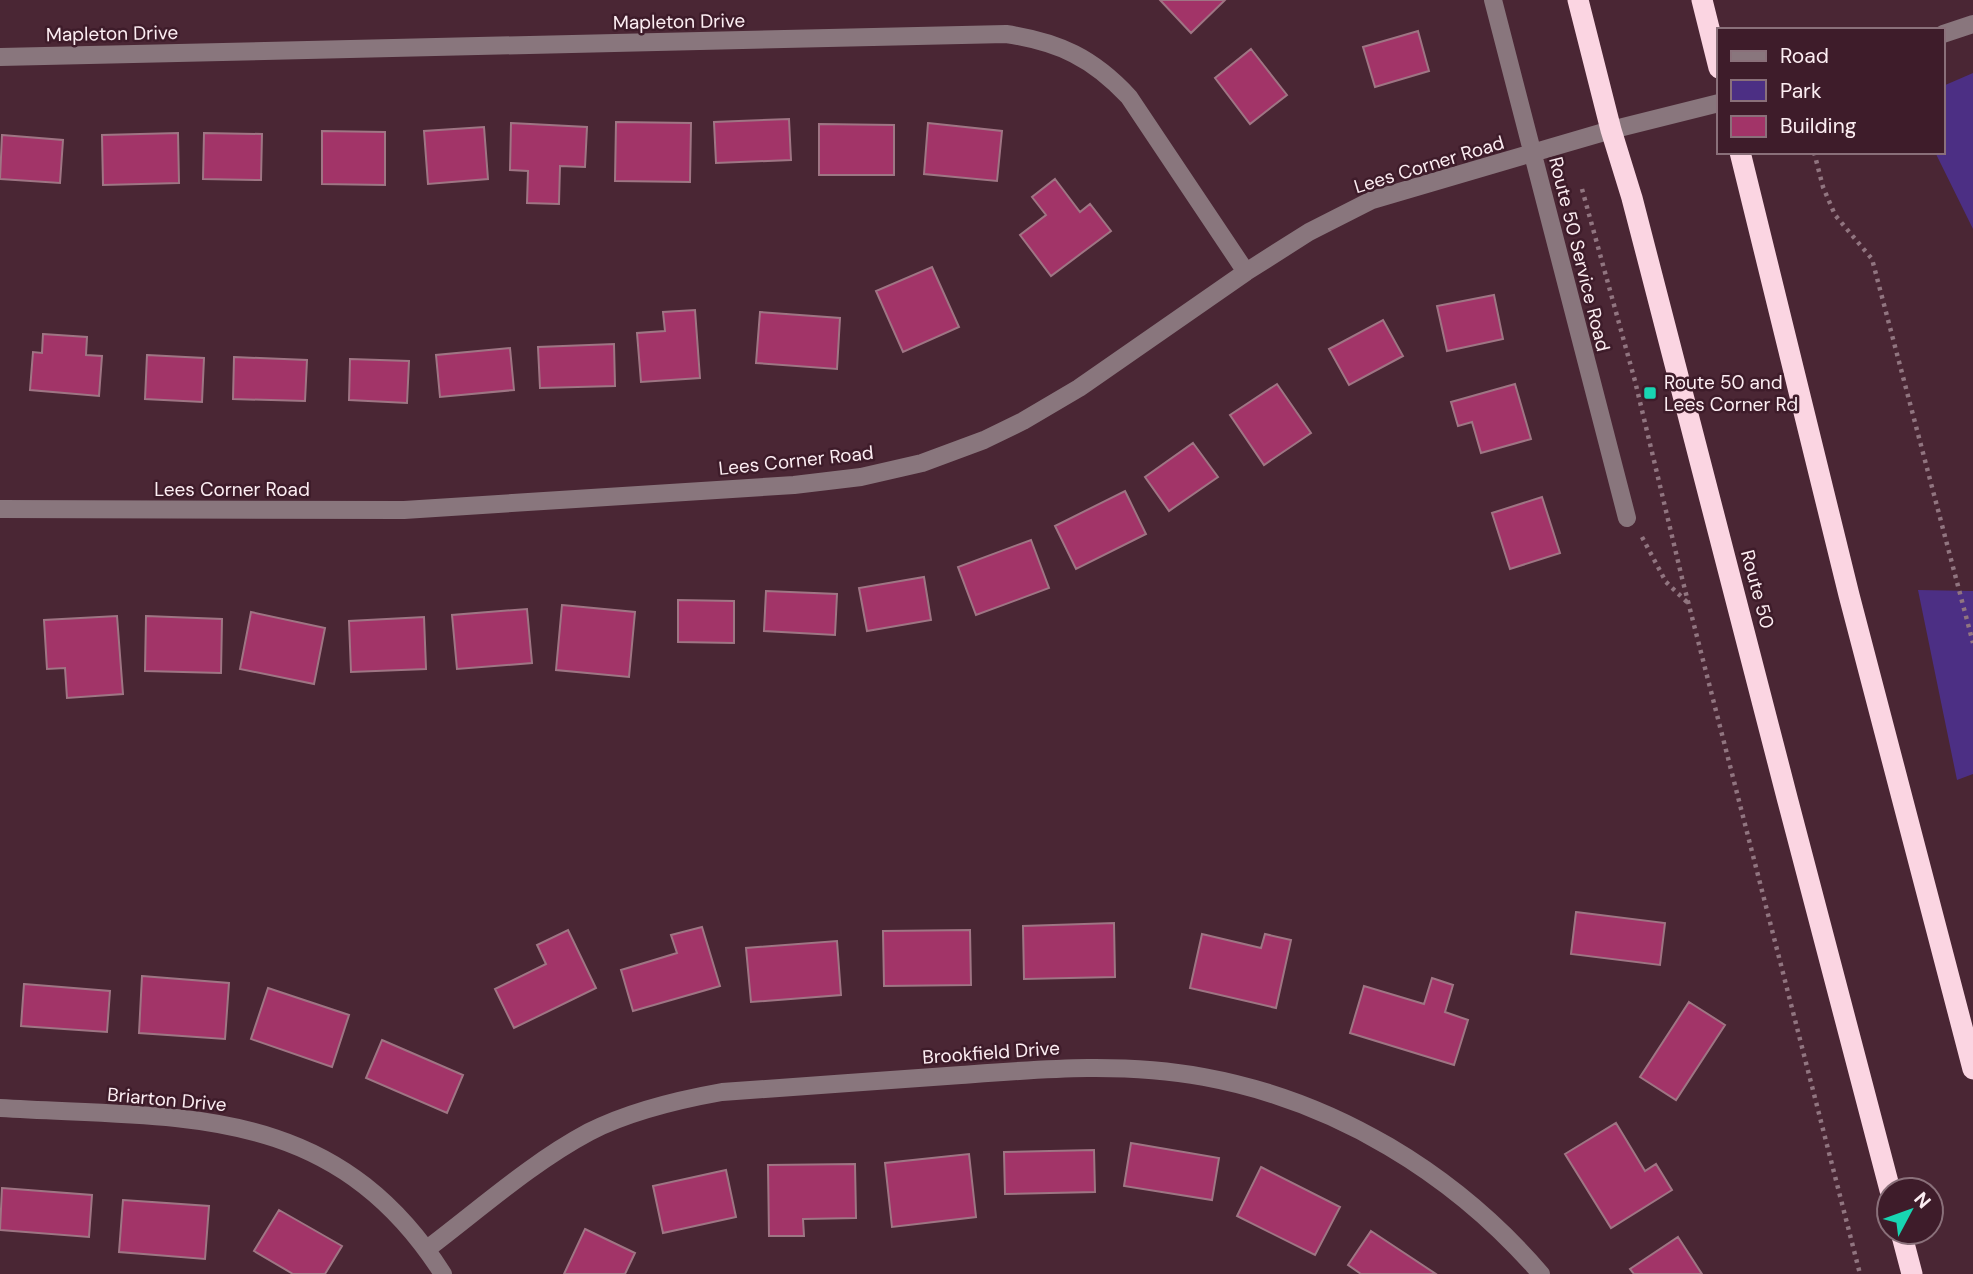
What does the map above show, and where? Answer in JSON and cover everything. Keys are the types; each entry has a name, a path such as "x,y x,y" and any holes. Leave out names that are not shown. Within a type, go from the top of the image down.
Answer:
{"highway":[{"name":"Route 50","path":"1578,0 1886,1176"},
{"path":"1702,0 1717,60"},
{"path":"1740,154 1849,595 1973,1069"},
{"path":"1905,1246 1912,1274"}],"street":[{"name":"Route 50 Service Road","path":"1493,0 1627,518"},
{"path":"1945,33 1973,24"},
{"name":"Mapleton Drive","path":"0,57 1006,34 1036,39 1063,48 1088,61 1111,78 1129,97 1247,272"},
{"name":"Lees Corner Road","path":"0,509 404,510 794,485 860,477 922,463 985,440 1023,421 1079,388 1247,272 1310,232 1371,200 1611,130 1717,104"},
{"name":"Brookfield Drive","path":"427,1249 546,1158 590,1132 676,1100 722,1091 1056,1068 1136,1069 1203,1077 1269,1092 1331,1116 1390,1146 1444,1182 1519,1248 1541,1274"},
{"name":"Briarton Drive","path":"0,1108 202,1120 248,1129 295,1144 338,1166 374,1192 427,1249 443,1274"}],"path":[{"path":"1815,154 1823,187 1835,215 1872,259 1973,643"},
{"path":"1582,189 1635,382 1860,1274"},
{"path":"1627,518 1634,522 1667,582 1689,604"}],"green space":[{"path":"1973,73 1973,229 1936,154 1945,154 1945,85"},
{"path":"1918,590 1973,591 1973,774 1957,780"}],"building":[{"path":"1160,0 1225,0 1191,33"},
{"path":"1418,31 1429,71 1375,87 1363,47"},
{"path":"1251,49 1287,95 1250,124 1215,78"},
{"path":"789,119 791,160 716,163 714,122"},
{"path":"616,122 691,123 690,182 615,181"},
{"path":"511,123 587,127 585,167 560,166 559,204 527,203 528,171 510,170"},
{"path":"928,123 1002,131 997,181 924,174"},
{"path":"819,124 894,125 894,175 819,175"},
{"path":"484,127 488,179 428,184 424,131"},
{"path":"322,131 385,132 385,185 322,184"},
{"path":"178,133 179,183 103,185 102,135"},
{"path":"204,133 262,134 261,180 203,179"},
{"path":"2,135 63,140 60,183 0,179"},
{"path":"1055,179 1080,212 1090,204 1111,231 1051,276 1020,235 1046,215 1032,197"},
{"path":"932,267 959,327 903,352 876,291"},
{"path":"1494,295 1503,339 1447,351 1437,306"},
{"path":"695,310 700,378 641,382 637,333 665,331 663,312"},
{"path":"760,312 840,318 837,369 756,363"},
{"path":"1383,320 1403,356 1349,385 1329,349"},
{"path":"43,334 87,337 86,355 102,356 99,396 30,390 33,352 42,353"},
{"path":"614,344 615,386 540,388 538,347"},
{"path":"510,348 514,390 440,397 436,355"},
{"path":"147,355 204,358 202,402 145,399"},
{"path":"234,357 307,360 305,401 233,399"},
{"path":"350,359 409,361 407,403 349,400"},
{"path":"1277,384 1311,433 1264,465 1230,415"},
{"path":"1515,384 1531,439 1481,453 1472,422 1458,426 1451,402"},
{"path":"1193,443 1218,477 1169,511 1145,477"},
{"path":"1125,491 1146,534 1076,569 1055,526"},
{"path":"1542,497 1560,553 1510,569 1492,513"},
{"path":"1031,540 1049,588 976,615 958,567"},
{"path":"924,577 931,620 867,631 859,588"},
{"path":"766,591 837,594 835,635 764,631"},
{"path":"678,600 734,601 734,643 678,642"},
{"path":"562,605 635,612 629,677 556,670"},
{"path":"527,609 532,663 457,669 452,615"},
{"path":"251,612 325,628 314,684 240,669"},
{"path":"117,616 123,694 67,698 65,668 47,669 44,620"},
{"path":"146,616 222,619 221,673 145,671"},
{"path":"424,617 426,669 351,672 349,621"},
{"path":"1576,912 1665,923 1660,965 1571,954"},
{"path":"1114,923 1115,977 1024,979 1023,926"},
{"path":"702,927 720,986 633,1011 621,970 677,953 671,935"},
{"path":"568,930 596,988 514,1028 495,989 546,964 537,945"},
{"path":"970,930 971,985 884,986 883,931"},
{"path":"1202,934 1261,948 1265,934 1291,940 1276,1008 1190,988"},
{"path":"837,941 841,995 751,1002 746,948"},
{"path":"142,976 229,983 225,1039 139,1033"},
{"path":"1432,978 1453,985 1445,1012 1468,1020 1454,1065 1350,1033 1364,986 1424,1004"},
{"path":"24,984 110,991 107,1032 21,1026"},
{"path":"268,988 349,1015 332,1067 251,1039"},
{"path":"1689,1002 1725,1025 1676,1100 1640,1077"},
{"path":"382,1040 463,1075 447,1113 366,1078"},
{"path":"1616,1123 1645,1171 1656,1164 1672,1190 1611,1228 1565,1154"},
{"path":"1131,1143 1219,1158 1212,1200 1124,1186"},
{"path":"1094,1150 1095,1192 1005,1194 1004,1152"},
{"path":"969,1154 976,1217 892,1227 885,1163"},
{"path":"855,1164 856,1218 803,1219 804,1236 769,1236 768,1165"},
{"path":"1261,1167 1340,1207 1315,1255 1237,1216"},
{"path":"726,1170 736,1217 663,1233 653,1186"},
{"path":"2,1188 92,1195 89,1237 0,1230"},
{"path":"123,1200 209,1206 205,1259 119,1252"},
{"path":"279,1210 342,1246 325,1274 293,1274 254,1251"},
{"path":"585,1229 635,1253 625,1274 564,1274"},
{"path":"1371,1231 1436,1274 1361,1274 1348,1265"},
{"path":"1678,1237 1702,1274 1634,1274 1630,1269"}],"place":[{"name":"Route 50 and Lees Corner Rd","path":"1650,393"}]}
